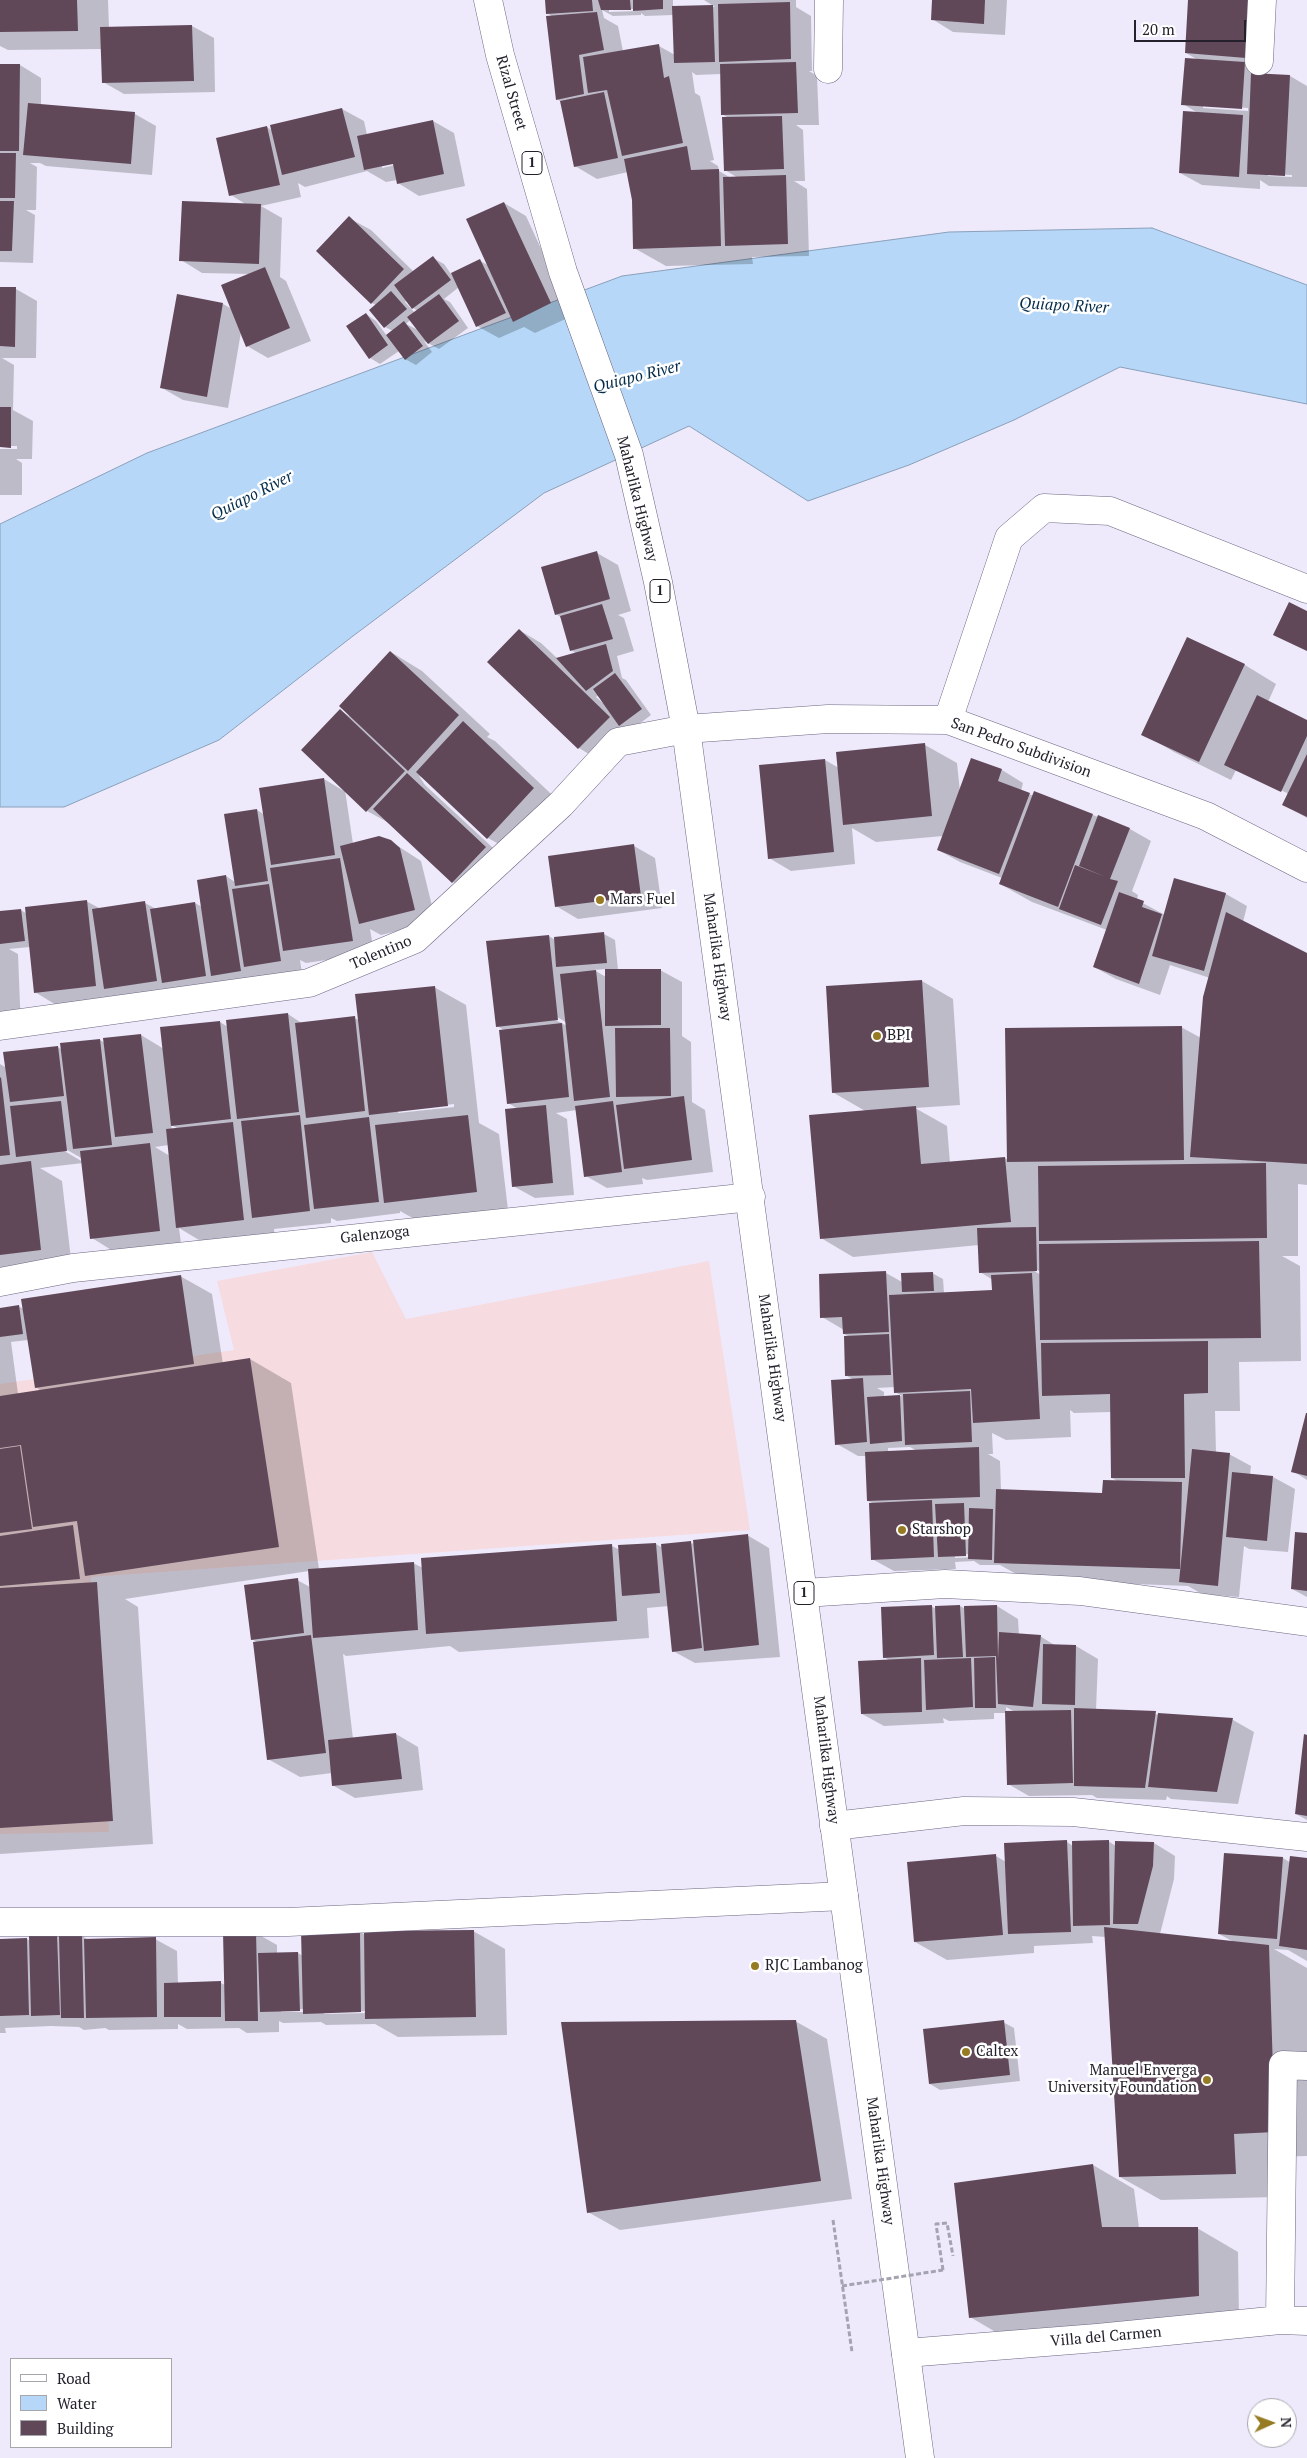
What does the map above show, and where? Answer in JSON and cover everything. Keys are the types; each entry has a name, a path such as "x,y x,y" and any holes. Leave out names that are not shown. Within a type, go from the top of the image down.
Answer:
{"street":[{"name":"Rizal Street","path":"488,0 500,55 563,272"},
{"path":"828,69 829,0"},
{"path":"1259,61 1262,0"},
{"name":"Maharlika Highway","path":"563,272 629,455 658,582 686,729 751,1196 920,2458"},
{"path":"948,720 1009,538 1044,508 1110,511 1307,589"},
{"name":"San Pedro Subdivision","path":"686,729 828,720 948,720 1206,816 1307,868"},
{"name":"Tolentino","path":"0,1026 309,983 415,940 561,804 618,742 686,729"},
{"name":"Galenzoga","path":"0,1282 73,1268 751,1196"},
{"path":"804,1593 945,1584 1080,1591 1307,1622"},
{"path":"834,1826 964,1811 1073,1812 1307,1838"},
{"path":"0,1922 288,1922 844,1896"},
{"path":"1280,2320 1283,2065 1307,2066"},
{"name":"Villa del Carmen","path":"906,2353 1097,2338 1280,2320 1307,2321"}],"path":[{"path":"832,2220 852,2352"},
{"path":"842,2286 943,2270 936,2224 946,2223 953,2256"}],"shaded area":[{"path":"372,1252 406,1319 709,1261 750,1530 91,1577 109,1832 0,1834 0,1384 234,1350 217,1281"}],"water":[{"name":"Quiapo River","path":"1152,228 1307,285 1307,404 1120,367 1014,420 909,465 808,501 689,426 544,493 353,636 219,740 64,807 0,807 0,524 147,453 622,276 949,232"}],"building":[{"path":"0,0 77,0 78,31 0,32"},
{"path":"545,0 592,0 593,11 546,14"},
{"path":"598,0 630,0 631,10 601,10"},
{"path":"633,0 663,0 663,9 633,11"},
{"path":"932,0 985,0 984,24 931,20"},
{"path":"1188,0 1250,0 1246,58 1185,53"},
{"path":"790,2 791,59 719,62 718,4"},
{"path":"713,5 715,62 674,63 672,6"},
{"path":"597,12 604,50 579,55 584,94 556,100 546,16"},
{"path":"192,25 194,81 102,83 100,27"},
{"path":"659,44 664,78 669,76 683,143 622,156 607,90 588,93 583,57"},
{"path":"1185,58 1245,62 1242,109 1181,105"},
{"path":"796,62 798,113 721,115 720,64"},
{"path":"0,64 20,64 19,151 0,151"},
{"path":"1251,73 1290,75 1285,176 1247,174"},
{"path":"604,92 618,158 574,167 560,101"},
{"path":"28,103 135,112 131,164 23,155"},
{"path":"342,108 355,157 282,175 270,125"},
{"path":"1183,111 1243,115 1239,177 1179,173"},
{"path":"782,116 784,169 724,171 722,117"},
{"path":"433,120 444,174 397,184 393,164 364,170 357,136"},
{"path":"267,126 280,185 229,196 216,138"},
{"path":"687,146 691,170 719,169 721,246 633,249 632,200 624,159"},
{"path":"0,153 16,153 15,198 0,198"},
{"path":"786,175 788,244 725,246 723,177"},
{"path":"0,201 14,201 12,251 0,251"},
{"path":"182,201 261,204 259,264 179,261"},
{"path":"504,202 551,303 513,322 466,219"},
{"path":"349,216 404,269 371,304 316,251"},
{"path":"433,256 451,280 412,309 394,285"},
{"path":"480,259 506,313 476,327 451,273"},
{"path":"265,267 290,328 246,347 221,285"},
{"path":"0,287 16,287 15,347 0,346"},
{"path":"391,291 407,309 384,328 369,310"},
{"path":"177,294 223,303 207,397 160,388"},
{"path":"439,294 459,321 428,344 407,317"},
{"path":"366,313 388,345 369,359 346,326"},
{"path":"404,321 423,346 405,360 386,335"},
{"path":"0,407 11,407 11,448 0,447"},
{"path":"597,551 610,599 555,615 541,567"},
{"path":"1289,602 1307,611 1307,651 1273,635"},
{"path":"602,604 613,639 570,651 560,616"},
{"path":"519,629 610,717 578,749 487,662"},
{"path":"1187,637 1245,664 1199,762 1141,735"},
{"path":"606,644 613,671 586,691 556,658"},
{"path":"390,651 459,715 408,771 339,706"},
{"path":"615,673 642,709 619,726 593,689"},
{"path":"1257,695 1307,720 1307,736 1281,792 1224,765"},
{"path":"340,709 405,771 366,812 301,750"},
{"path":"463,721 534,788 487,839 416,772"},
{"path":"925,743 932,816 843,825 836,752"},
{"path":"1307,754 1307,817 1282,805"},
{"path":"971,758 1002,769 998,781 1030,793 999,874 937,850"},
{"path":"825,759 834,852 768,859 759,765"},
{"path":"407,773 486,847 452,883 373,809"},
{"path":"324,778 335,855 271,865 259,788"},
{"path":"1034,791 1093,814 1058,907 999,884"},
{"path":"257,809 268,881 235,886 224,814"},
{"path":"1098,815 1130,828 1110,879 1118,881 1101,925 1059,909 1075,865 1106,877 1079,866"},
{"path":"379,836 391,840 400,848 415,910 359,924 340,846"},
{"path":"634,844 641,896 555,907 548,856"},
{"path":"340,858 353,941 283,951 270,868"},
{"path":"226,875 241,971 211,976 197,880"},
{"path":"1174,878 1226,893 1204,971 1152,956"},
{"path":"269,884 281,961 244,967 232,889"},
{"path":"1119,892 1144,901 1142,907 1162,914 1139,984 1093,967"},
{"path":"87,900 96,986 34,993 25,907"},
{"path":"145,901 157,981 104,989 92,909"},
{"path":"195,902 206,976 162,983 150,909"},
{"path":"21,909 25,941 0,944 0,911"},
{"path":"1226,912 1307,953 1307,1164 1190,1157 1203,997"},
{"path":"604,932 607,963 556,967 554,937"},
{"path":"549,935 558,1020 496,1027 486,941"},
{"path":"605,969 661,969 661,1025 605,1026"},
{"path":"596,970 610,1097 574,1101 560,974"},
{"name":"BPI","path":"922,980 929,1087 832,1093 826,986"},
{"path":"435,986 448,1106 369,1115 355,994"},
{"path":"288,1013 299,1112 237,1119 226,1020"},
{"path":"355,1016 365,1111 306,1118 295,1023"},
{"path":"220,1021 231,1119 171,1126 160,1027"},
{"path":"562,1023 569,1097 507,1104 499,1030"},
{"path":"1182,1026 1184,1160 1007,1162 1005,1028"},
{"path":"615,1028 670,1028 671,1096 616,1097"},
{"path":"141,1034 153,1133 115,1137 103,1038"},
{"path":"100,1039 112,1145 73,1149 60,1043"},
{"path":"58,1046 64,1096 10,1102 3,1052"},
{"path":"0,1078 10,1155 0,1156"},
{"path":"684,1096 692,1160 624,1169 616,1105"},
{"path":"61,1101 67,1151 16,1157 10,1106"},
{"path":"613,1101 622,1172 584,1177 575,1106"},
{"path":"546,1105 553,1183 512,1187 505,1109"},
{"path":"916,1106 921,1164 1005,1157 1011,1222 820,1239 809,1115"},
{"path":"300,1115 310,1211 252,1218 241,1121"},
{"path":"468,1115 477,1192 384,1203 375,1125"},
{"path":"369,1117 379,1202 314,1209 304,1125"},
{"path":"233,1122 244,1220 176,1228 166,1129"},
{"path":"150,1143 160,1231 90,1239 80,1151"},
{"path":"31,1161 41,1250 0,1255 0,1165"},
{"path":"1266,1163 1267,1238 1039,1241 1038,1166"},
{"path":"1036,1227 1037,1271 979,1273 977,1228"},
{"path":"1259,1241 1261,1338 1040,1340 1039,1244"},
{"path":"886,1271 889,1332 843,1334 842,1317 820,1318 819,1274"},
{"path":"933,1272 934,1291 902,1292 901,1273"},
{"path":"1032,1273 1040,1419 973,1423 971,1389 894,1393 889,1295 992,1290 991,1275"},
{"path":"181,1275 194,1364 35,1388 21,1299"},
{"path":"19,1305 23,1334 0,1337 0,1308"},
{"path":"889,1334 891,1375 845,1376 844,1336"},
{"path":"1208,1341 1208,1393 1184,1394 1185,1478 1111,1478 1110,1394 1042,1396 1041,1343"},
{"path":"250,1358 279,1547 85,1576 77,1521 33,1527 21,1445 0,1448 0,1396"},
{"path":"863,1378 867,1442 835,1445 831,1380"},
{"path":"970,1391 972,1442 905,1445 903,1394"},
{"path":"900,1395 902,1441 870,1444 867,1397"},
{"path":"1307,1413 1307,1476 1291,1472"},
{"path":"20,1446 32,1529 0,1533 0,1449"},
{"path":"979,1447 980,1497 867,1501 865,1452"},
{"path":"1192,1449 1230,1453 1218,1586 1179,1582"},
{"path":"1232,1472 1273,1476 1267,1541 1226,1537"},
{"path":"1103,1480 1182,1482 1180,1569 994,1563 996,1489 1102,1493"},
{"name":"Starshop","path":"932,1500 934,1557 871,1560 869,1503"},
{"path":"964,1503 966,1556 938,1557 935,1504"},
{"path":"969,1508 993,1509 992,1560 968,1559"},
{"path":"73,1525 80,1579 0,1586 0,1536"},
{"path":"1295,1532 1307,1533 1307,1591 1291,1589"},
{"path":"748,1534 759,1645 704,1651 693,1540"},
{"path":"691,1541 702,1648 672,1652 661,1544"},
{"path":"656,1543 660,1593 622,1596 618,1545"},
{"path":"612,1544 617,1621 426,1634 421,1558"},
{"path":"414,1562 418,1630 313,1638 308,1569"},
{"path":"298,1578 304,1633 251,1640 244,1585"},
{"path":"97,1582 113,1821 0,1828 0,1588"},
{"path":"932,1605 934,1655 883,1658 881,1607"},
{"path":"960,1605 963,1657 937,1658 935,1606"},
{"path":"997,1605 998,1659 999,1632 1041,1635 1033,1707 998,1704 996,1656 966,1657 964,1606"},
{"path":"311,1635 326,1753 267,1760 253,1642"},
{"path":"1043,1644 1076,1645 1075,1705 1042,1704"},
{"path":"995,1657 996,1708 975,1708 974,1658"},
{"path":"921,1658 922,1712 861,1714 858,1661"},
{"path":"971,1658 973,1707 926,1710 924,1660"},
{"path":"1074,1708 1156,1711 1145,1788 1074,1786"},
{"path":"1071,1710 1073,1783 1007,1785 1005,1711"},
{"path":"1158,1713 1233,1718 1217,1792 1148,1787"},
{"path":"396,1733 402,1779 332,1786 328,1740"},
{"path":"1304,1734 1307,1735 1307,1816 1295,1814"},
{"path":"1067,1840 1071,1932 1008,1934 1004,1843"},
{"path":"1109,1840 1110,1925 1073,1926 1072,1841"},
{"path":"1115,1841 1154,1842 1153,1866 1138,1924 1113,1924"},
{"path":"1224,1853 1283,1857 1277,1939 1218,1934"},
{"path":"996,1854 1003,1935 914,1942 907,1862"},
{"path":"1290,1856 1307,1858 1307,1950 1279,1946"},
{"path":"1104,1927 1269,1945 1275,2132 1234,2134 1236,2174 1119,2177"},
{"path":"360,1930 361,2012 303,2014 301,1931"},
{"path":"474,1930 476,2017 365,2019 364,1931"},
{"path":"256,1931 258,2021 225,2021 223,1932"},
{"path":"57,1934 60,2015 31,2016 29,1935"},
{"path":"82,1934 84,2018 61,2018 59,1935"},
{"path":"156,1937 157,2017 86,2018 84,1939"},
{"path":"27,1938 29,2015 0,2016 0,1939"},
{"path":"298,1952 300,2011 260,2012 258,1953"},
{"path":"221,1981 221,2017 164,2017 164,1983"},
{"path":"796,2020 821,2181 587,2213 561,2022"},
{"name":"Caltex","path":"1004,2020 1010,2075 929,2084 923,2029"},
{"path":"1093,2164 1102,2227 1198,2227 1199,2296 969,2318 954,2183"}],"place":[{"name":"Mars Fuel","path":"600,900"},
{"name":"BPI","path":"877,1036"},
{"name":"Starshop","path":"902,1530"},
{"name":"RJC Lambanog","path":"755,1966"},
{"name":"Caltex","path":"966,2052"},
{"name":"Manuel Enverga University Foundation","path":"1207,2080"}]}
